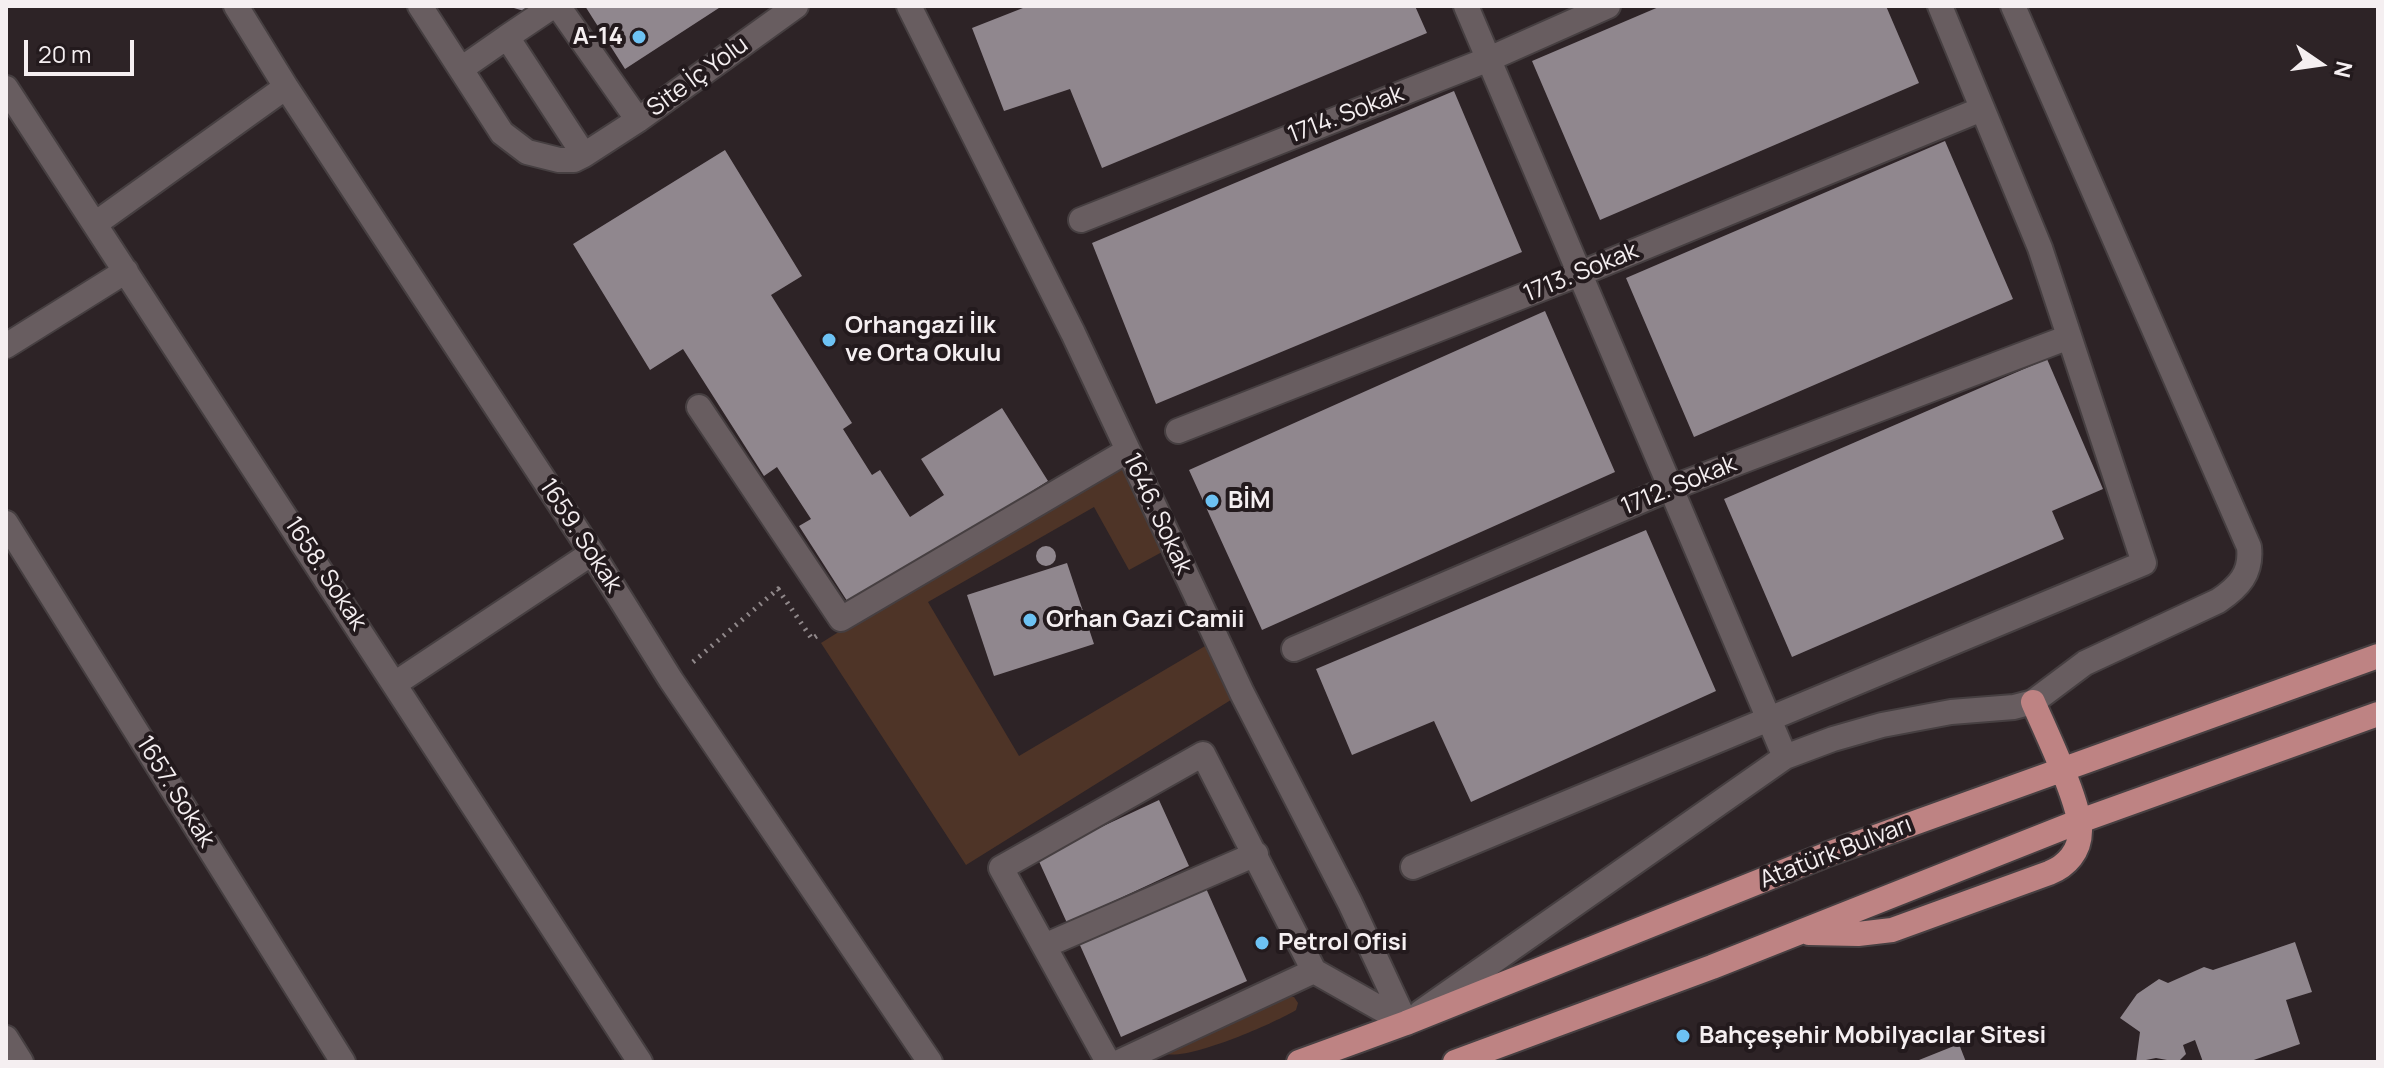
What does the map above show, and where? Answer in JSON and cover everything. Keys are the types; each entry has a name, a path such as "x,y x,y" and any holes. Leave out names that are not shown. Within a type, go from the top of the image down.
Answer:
{"main road":[{"name":"Atatürk Bulvarı","path":"1299,1062 1406,1023 1828,854 2378,656"},
{"path":"1799,932 1858,934 1892,930 2064,866 2074,852 2080,821 2033,702"},
{"path":"1455,1062 1799,932 2080,821 2378,714"}],"street":[{"name":"1659. Sokak","path":"236,6 592,553 671,680 930,1062"},
{"name":"Site İç Yolu","path":"420,6 502,133 527,152 574,160 638,120 796,6"},
{"name":"Site İç Yolu","path":"461,69 556,6 638,120"},
{"name":"1646. Sokak","path":"909,6 1073,333 1242,693 1350,903 1406,1023"},
{"path":"1466,6 1785,757"},
{"name":"1714. Sokak","path":"1081,220 1489,59 1608,6"},
{"path":"1413,867 2144,563 2040,248 1940,6"},
{"path":"1108,1062 1001,868 1203,754 1314,971 1406,1023 1785,757 1882,725 1951,712 2014,707 2033,702 2095,658 2218,601 2233,591 2246,576 2249,547 2013,6"},
{"path":"507,37 584,155"},
{"path":"95,224 286,87"},
{"name":"1658. Sokak","path":"6,88 640,1062"},
{"name":"1713. Sokak","path":"1178,431 1579,274 1982,109"},
{"path":"6,346 126,271"},
{"name":"1712. Sokak","path":"1294,649 1671,488 2069,337"},
{"path":"699,407 841,619 1127,451"},
{"name":"1657. Sokak","path":"6,523 343,1062"},
{"path":"396,683 592,553"},
{"path":"1044,946 1256,854"},
{"path":"1119,1062 1314,971"},
{"path":"6,1038 21,1062"}],"path":[{"path":"671,680 778,589 812,639"}],"shaded area":[{"path":"1127,451 1173,546 1129,570 1094,507 928,602 1019,756 1217,639 1242,693 966,865 821,643"},
{"path":"1284,996 1294,997 1298,1003 1296,1010 1269,1024 1209,1047 1174,1055 1163,1053"}],"building":[{"path":"507,6 532,6 531,13"},
{"name":"A-14","path":"585,6 722,6 625,69"},
{"path":"1028,6 1415,6 1427,33 1102,168 1070,89 1004,111 972,28"},
{"path":"1661,6 1886,6 1919,83 1600,220 1532,61"},
{"path":"1454,91 1522,252 1156,404 1092,243"},
{"path":"1945,141 2013,299 1694,437 1626,278"},
{"path":"725,150 802,276 771,295 852,423 843,429 872,475 880,470 910,517 944,495 921,459 1002,408 1048,481 851,607 799,526 811,519 777,467 764,476 683,349 650,370 573,244"},
{"path":"1545,311 1615,472 1262,630 1189,470"},
{"path":"2047,359 2103,489 2052,511 2064,539 1792,657 1724,499"},
{"path":"1646,530 1716,691 1471,802 1434,721 1352,755 1316,669"},
{"path":"1046,546 1053,549 1056,556 1053,563 1046,566 1039,563 1036,556 1039,549"},
{"name":"Orhan Gazi Camii","path":"1067,563 1094,644 994,676 967,595"},
{"path":"1159,800 1189,866 1067,923 1037,857"},
{"path":"1205,886 1247,981 1121,1037 1079,943"},
{"path":"2295,942 2312,992 2286,1000 2300,1044 2248,1062 2203,1062 2195,1040 2183,1045 2186,1054 2178,1062 2156,1058 2136,1062 2140,1032 2120,1018 2137,994 2159,979 2168,983 2204,967 2213,970"},
{"path":"1959,1044 1966,1062 1914,1062"}],"place":[{"name":"A-14","path":"639,37"},
{"name":"Orhangazi İlk ve Orta Okulu","path":"829,340"},
{"name":"BİM","path":"1212,501"},
{"name":"Orhan Gazi Camii","path":"1030,620"},
{"name":"Petrol Ofisi","path":"1262,943"},
{"name":"Bahçeşehir Mobilyacılar Sitesi","path":"1683,1036"}]}
